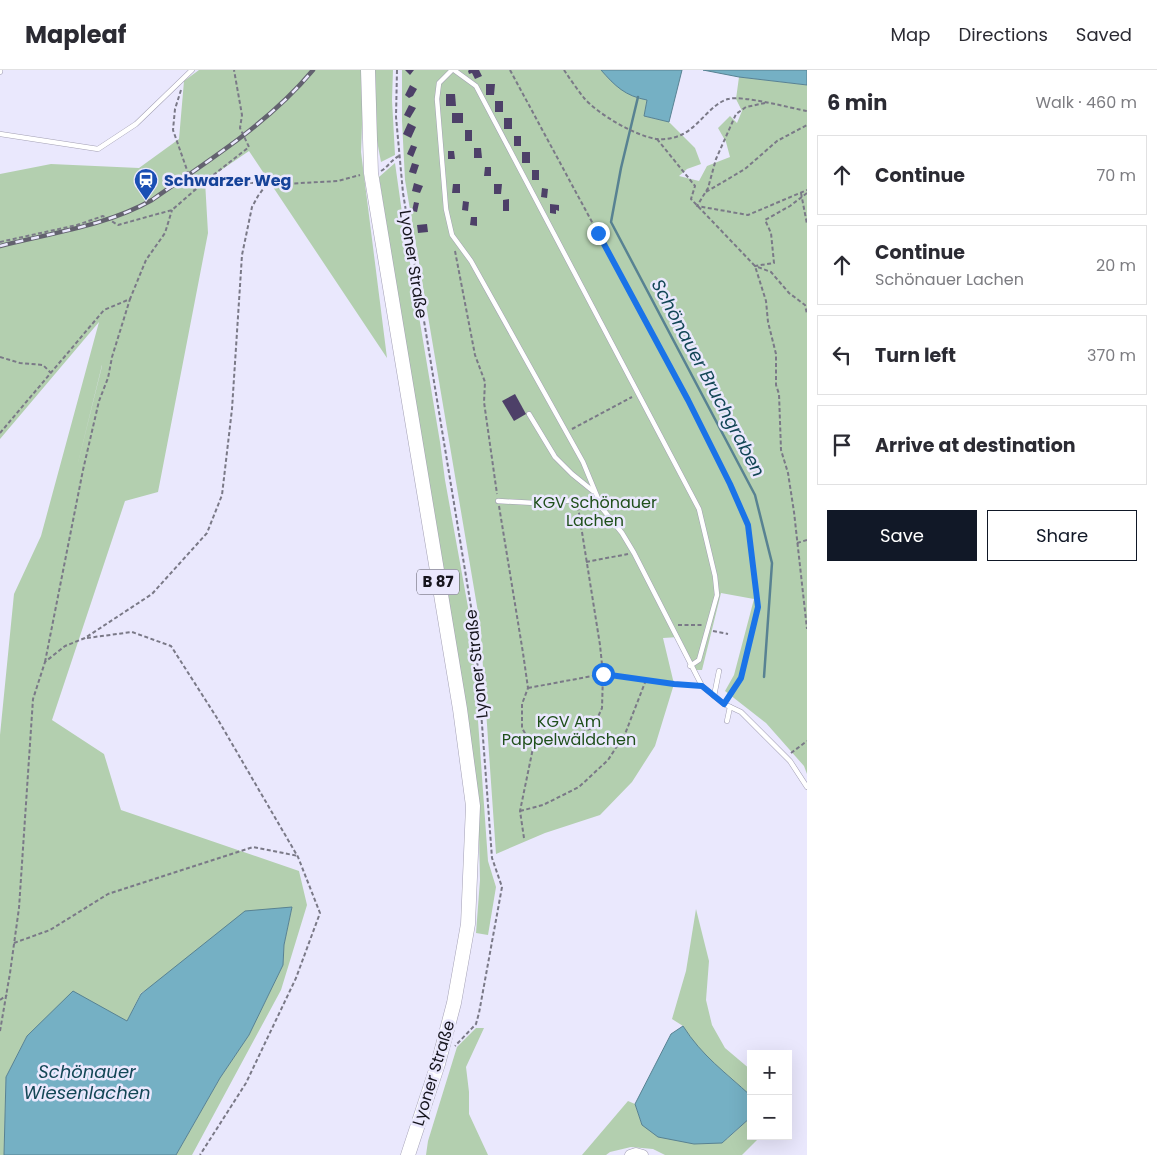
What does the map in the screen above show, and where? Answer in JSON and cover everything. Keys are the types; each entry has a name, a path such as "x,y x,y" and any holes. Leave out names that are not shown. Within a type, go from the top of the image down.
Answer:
{"main road":[{"name":"Lyoner Straße","path":"368,70 371,173 460,709 473,806 468,924 454,1003 438,1064 408,1155"}],"street":[{"path":"630,1155 636,1153 643,1155"}],"lane":[{"path":"690,666 699,660 717,595 716,576 699,509 476,86 453,70 439,83 437,99 446,210 452,235 470,261 574,447 602,508 622,533 634,553 690,666 702,686 724,704 741,712 786,757 807,787"},
{"path":"0,134 98,149 136,124 189,72"},
{"path":"529,414 555,458 594,492"},
{"path":"498,501 535,503 577,500 602,508"},
{"path":"714,696 719,671"},
{"path":"726,721 730,707"}],"path":[{"path":"0,242 76,225 103,216 118,225 172,210 249,147 240,128 242,115 234,70"},
{"name":"Lyoner Straße","path":"397,70 396,117 403,193 475,631 492,858 502,888 476,1024 453,1049"},
{"path":"510,70 688,400 730,484 748,525 758,607 741,678 724,704"},
{"path":"564,70 585,99 602,113 626,127 657,139 675,138 684,133 721,102 730,99 766,103 807,111"},
{"path":"189,72 175,108 173,130 194,191"},
{"path":"697,206 704,194 716,159 736,114 746,108 766,103"},
{"path":"704,194 745,169 777,141 807,125"},
{"path":"657,139 695,186 691,199 755,266 771,272 789,293 806,305 807,314"},
{"path":"379,172 393,158 399,156"},
{"path":"202,184 233,180 266,185 338,181 364,174"},
{"path":"45,662 65,646 85,638 152,594 207,533 222,495 232,409 242,255 252,207 266,185"},
{"path":"697,206 748,215 807,192"},
{"path":"755,266 774,263 771,233 765,220 790,206 807,192"},
{"path":"801,193 807,224"},
{"path":"0,1032 19,908 33,699 45,662 81,479 99,401 108,378 112,357 130,299 146,260 164,234 172,210"},
{"path":"452,235 475,355 484,382 484,402 498,501 528,688 522,704 522,728 534,748 520,811 524,838"},
{"path":"755,266 766,301 768,322 776,354 776,385 780,394 781,450 788,473 807,629"},
{"path":"0,432 104,310 130,299"},
{"path":"0,357 20,363 42,365 51,373"},
{"path":"574,428 638,394"},
{"path":"534,748 593,728 602,708 603,674 600,645 577,500"},
{"path":"798,543 807,540"},
{"path":"586,562 634,553"},
{"path":"671,626 705,625 712,630 728,634"},
{"path":"85,638 132,632 170,646 217,718 298,856 320,913 296,978 246,1083 200,1155"},
{"path":"528,688 603,674 702,686"},
{"path":"520,811 543,805 578,787 608,760 625,734 646,680"},
{"path":"786,757 807,741"},
{"path":"14,943 50,930 108,894 253,847 298,856"},
{"path":"0,1000 7,995"}],"green space":[{"path":"199,70 364,70 361,152 387,358 249,151 205,181 208,233 158,492 125,501 52,720 104,754 121,810 299,871 307,905 281,990 192,1155 176,1155 220,1078 249,1035 283,965 284,945 292,907 141,993 127,1021 27,1036 6,1077 4,1155 0,1155 0,735 14,594 41,536 99,322 0,439 0,174 51,164 139,168 179,139 184,81"},
{"path":"375,70 393,70 392,100 395,155 381,162 375,130"},
{"path":"402,70 601,70 621,90 647,100 644,116 669,122 695,148 701,164 687,169 679,176 699,181 707,166 730,157 726,142 718,128 730,116 737,123 742,111 736,99 739,77 807,85 807,774 804,766 766,723 725,691 734,675 754,599 721,593 702,670 696,670 679,637 663,638 674,684 655,746 632,782 600,815 545,833 496,854 480,624 405,180"},
{"path":"395,163 445,480 468,607 473,650 488,861 496,887 488,935 476,933 480,880 479,836 473,762 379,177"},
{"path":"696,909 709,961 706,1000 712,1025 725,1048 747,1067 747,1093 712,1062 693,1043 683,1026 672,1019 686,971"},
{"path":"476,1028 484,1028 466,1067 469,1114 488,1155 426,1155 428,1141 457,1047"},
{"path":"628,1101 635,1104 642,1125 727,1139 747,1121 747,1140 757,1140 742,1155 665,1155 653,1149 631,1147 610,1152 606,1155 582,1155"}],"water":[{"path":"601,70 682,70 669,122 644,116 647,100 632,96 621,90"},
{"path":"703,70 807,70 807,85 739,77"},
{"name":"Schönauer Wiesenlachen","path":"292,907 284,945 283,965 249,1035 220,1078 176,1155 4,1155 6,1077 27,1036 73,991 127,1021 141,994 245,911"},
{"path":"683,1026 706,1055 747,1092 747,1121 722,1143 694,1144 658,1137 642,1125 635,1104 671,1034"}],"building":[{"path":"405,70 414,70 410,75"},
{"path":"469,70 479,70 482,76 475,79 472,73 469,74"},
{"path":"486,84 495,84 494,95 486,95"},
{"path":"410,85 417,89 413,96 409,98 405,95"},
{"path":"446,94 455,94 456,106 446,106"},
{"path":"495,101 503,101 503,112 495,112"},
{"path":"409,105 416,108 410,118 404,115"},
{"path":"452,113 463,113 463,123 452,123"},
{"path":"504,118 512,118 512,129 504,129"},
{"path":"408,123 416,127 411,138 403,134"},
{"path":"465,130 472,130 472,141 465,141"},
{"path":"514,136 521,136 521,146 514,146"},
{"path":"411,145 417,147 413,157 407,154"},
{"path":"474,148 481,148 482,158 474,158"},
{"path":"448,151 454,151 455,159 448,159"},
{"path":"522,152 530,152 530,163 522,163"},
{"path":"412,163 419,165 416,174 409,172"},
{"path":"485,167 491,167 491,176 484,176"},
{"path":"532,170 539,170 539,180 532,180"},
{"path":"414,183 423,186 420,193 412,191"},
{"path":"453,184 460,184 460,193 452,193"},
{"path":"494,184 502,184 501,194 494,194"},
{"path":"542,188 548,189 547,198 541,197"},
{"path":"509,199 509,211 503,211 503,200"},
{"path":"463,201 469,202 468,211 462,210"},
{"path":"414,202 419,203 417,212 412,211"},
{"path":"550,204 559,205 559,211 556,210 556,214 550,213"},
{"path":"471,217 477,217 477,226 470,225"},
{"path":"427,224 428,232 418,233 417,225"},
{"path":"515,394 526,414 514,421 502,401"}],"waterway":[{"name":"Schönauer Bruchgraben","path":"638,97 621,168 611,222 755,495 772,563 764,677"}],"railway":[{"path":"0,246 97,223 152,200 216,156 257,124 296,89 313,70"}],"place":[{"name":"Schwarzer Weg","path":"146,201"}],"route":[{"path":"598,233 688,400 730,484 748,525 758,607 741,678 724,704 702,686 603,674"}],"park label":[{"name":"KGV Schönauer Lachen","path":"595,511"},
{"name":"KGV Am Pappelwäldchen","path":"569,730"}]}
